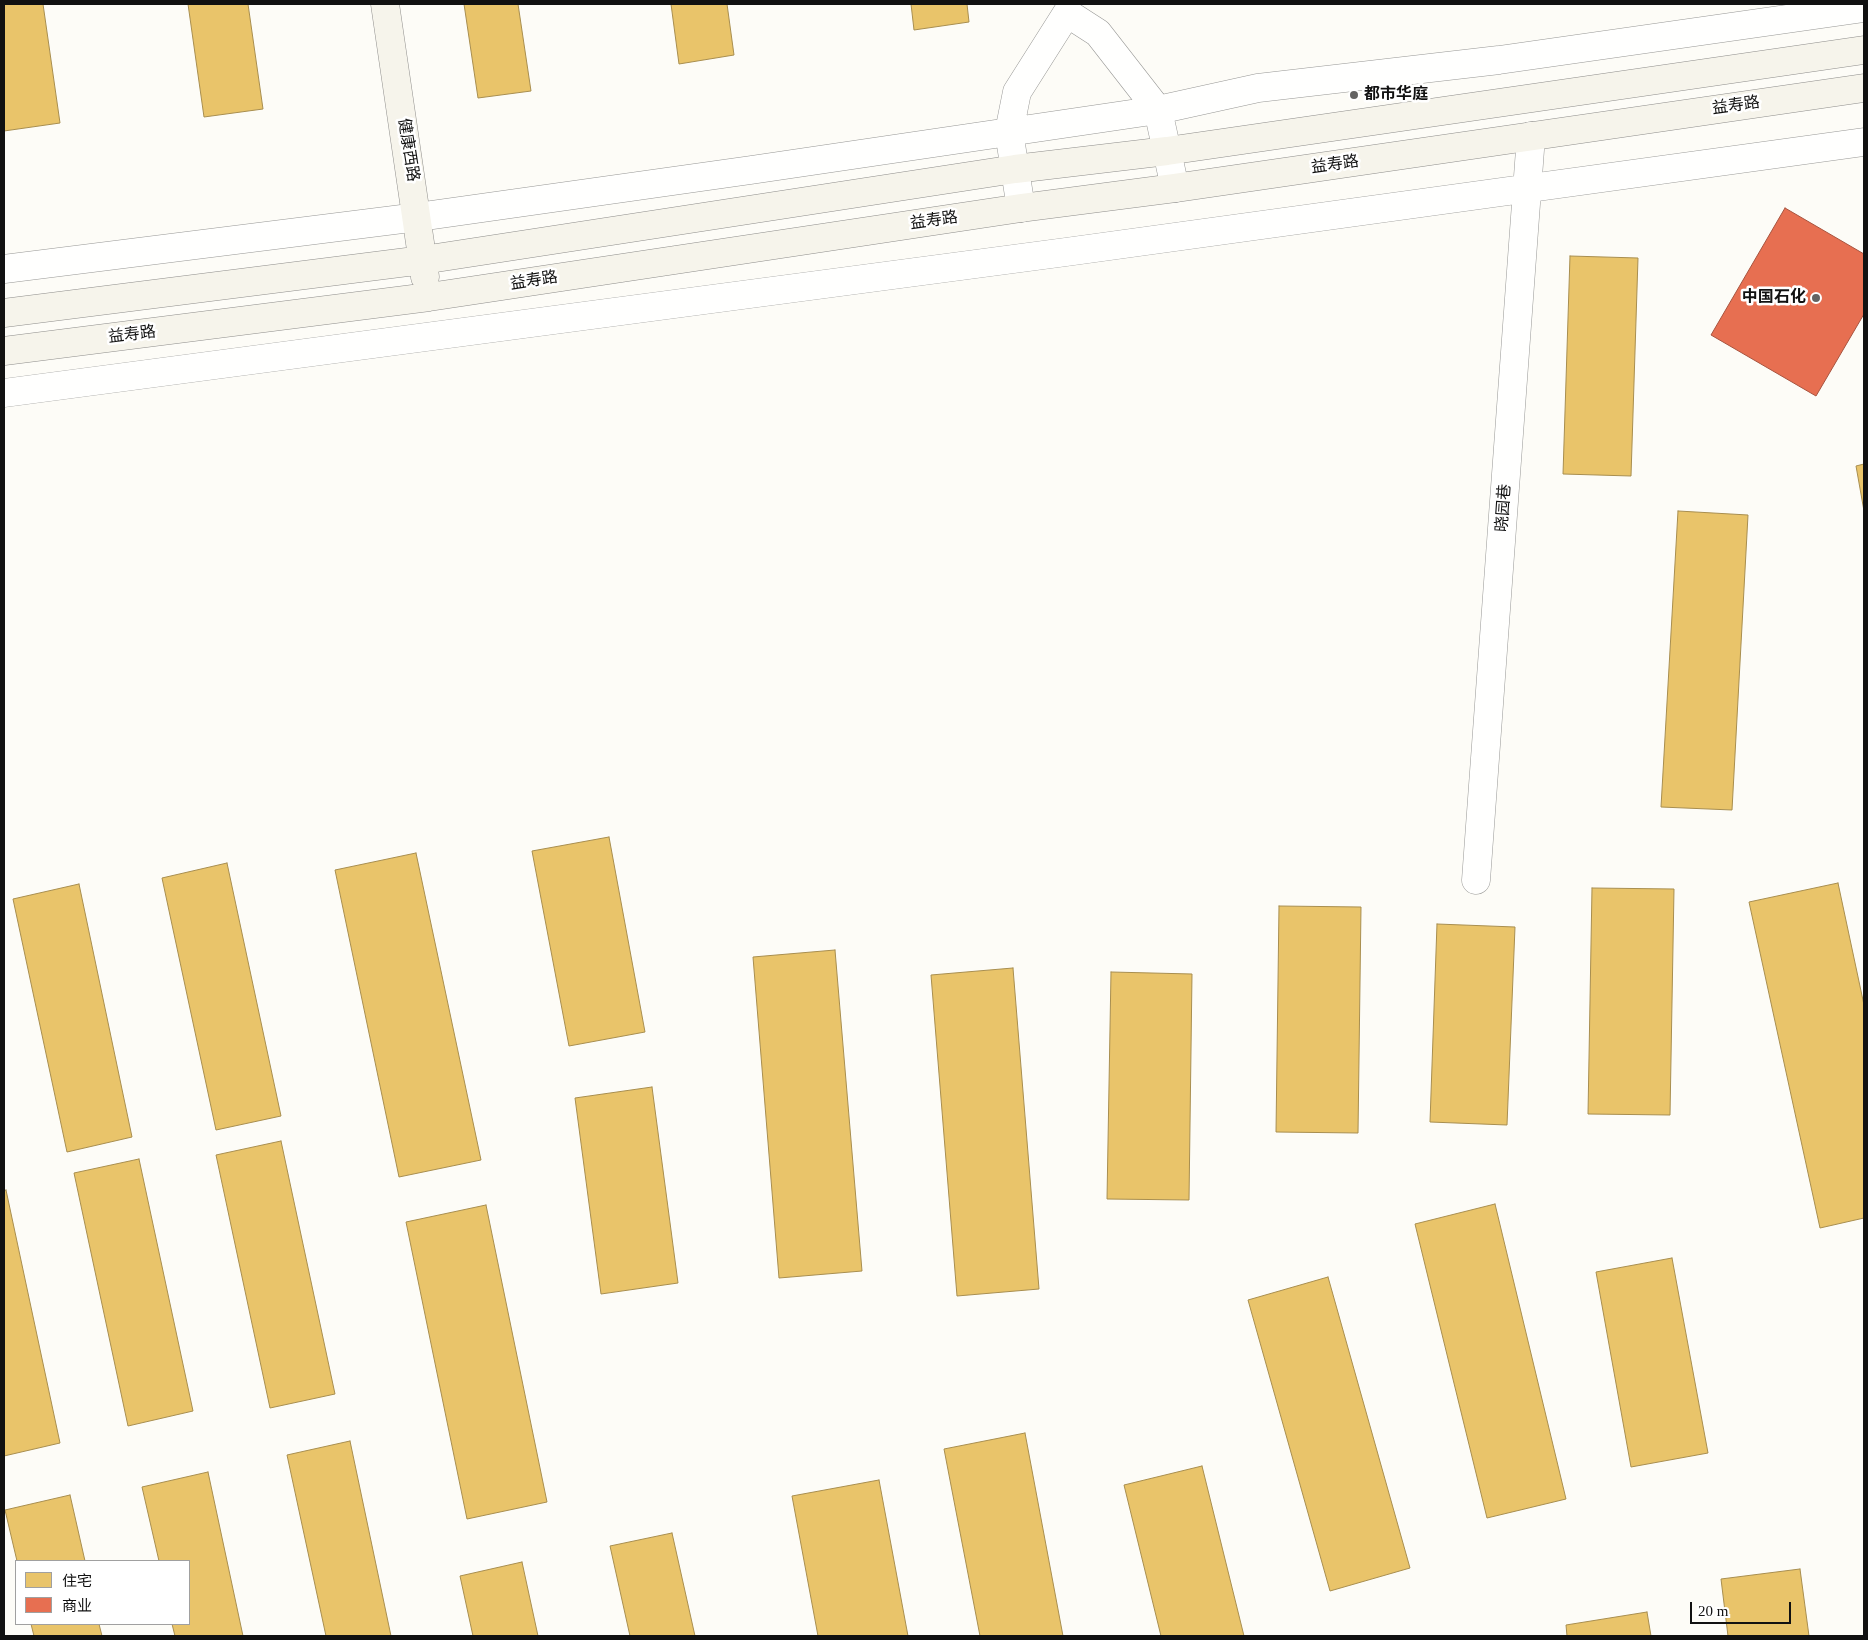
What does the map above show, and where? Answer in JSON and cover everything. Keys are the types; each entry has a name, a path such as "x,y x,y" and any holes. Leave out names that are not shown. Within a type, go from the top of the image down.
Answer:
{"main road":[{"name":"健康西路","path":"386,4 418,216 428,297"},
{"path":"4,313 423,260 1015,170 1167,151 1864,50"},
{"name":"益寿路","path":"4,351 428,297 1020,208 1175,188 1864,88"}],"street":[{"path":"4,268 418,216 751,170 1158,110 1258,88 1499,60 1864,8"},
{"path":"1020,208 1009,132 1017,92 1067,13 1098,33 1158,110 1175,188"},
{"name":"晓园巷","path":"1476,880 1531,136"},
{"path":"4,393 1056,253 1864,142"}],"building: 住宅":[{"path":"4,4 43,4 60,123 4,131"},
{"path":"188,4 248,4 263,109 204,117"},
{"path":"464,4 518,4 531,91 478,98"},
{"path":"671,4 727,4 734,55 679,64"},
{"path":"911,4 967,4 969,22 914,30"},
{"path":"1570,256 1638,258 1631,476 1563,474"},
{"path":"1864,464 1864,511 1856,466"},
{"path":"1678,511 1748,515 1732,810 1661,807"},
{"path":"609,837 645,1032 569,1046 532,851"},
{"path":"416,853 481,1160 399,1177 335,870"},
{"path":"227,863 281,1116 216,1130 162,878"},
{"path":"1838,883 1864,1005 1864,1218 1820,1228 1749,902"},
{"path":"79,884 132,1137 67,1152 13,899"},
{"path":"1592,888 1674,889 1670,1115 1588,1114"},
{"path":"1279,906 1361,907 1358,1133 1276,1132"},
{"path":"1437,924 1515,927 1507,1125 1430,1122"},
{"path":"835,950 862,1271 779,1278 753,957"},
{"path":"1013,968 1039,1289 957,1296 931,975"},
{"path":"1111,972 1192,974 1189,1200 1107,1199"},
{"path":"652,1087 678,1283 601,1294 575,1098"},
{"path":"281,1141 335,1394 270,1408 216,1155"},
{"path":"139,1159 193,1411 128,1426 74,1173"},
{"path":"6,1190 60,1443 4,1456 4,1191"},
{"path":"1495,1204 1566,1499 1487,1518 1415,1224"},
{"path":"486,1205 547,1502 467,1519 406,1222"},
{"path":"1672,1258 1708,1453 1631,1467 1596,1272"},
{"path":"1328,1277 1410,1568 1330,1591 1248,1300"},
{"path":"1025,1433 1063,1636 980,1636 944,1449"},
{"path":"350,1441 391,1636 326,1636 287,1455"},
{"path":"1202,1466 1244,1636 1161,1636 1124,1485"},
{"path":"208,1472 243,1636 175,1636 172,1625 190,1625 190,1560 159,1560 142,1487"},
{"path":"879,1480 908,1636 818,1636 792,1496"},
{"path":"70,1495 85,1560 17,1560 5,1510"},
{"path":"672,1533 695,1636 630,1636 610,1546"},
{"path":"522,1562 538,1636 473,1636 460,1576"},
{"path":"1800,1569 1809,1636 1728,1636 1721,1579"},
{"path":"1647,1612 1651,1636 1567,1636 1566,1625"},
{"path":"31,1625 99,1625 102,1636 34,1636"}],"building: 商业":[{"path":"1785,208 1864,254 1864,314 1816,396 1711,335"}],"place":[{"name":"都市华庭","path":"1354,95"},
{"name":"中国石化","path":"1816,298"}]}
